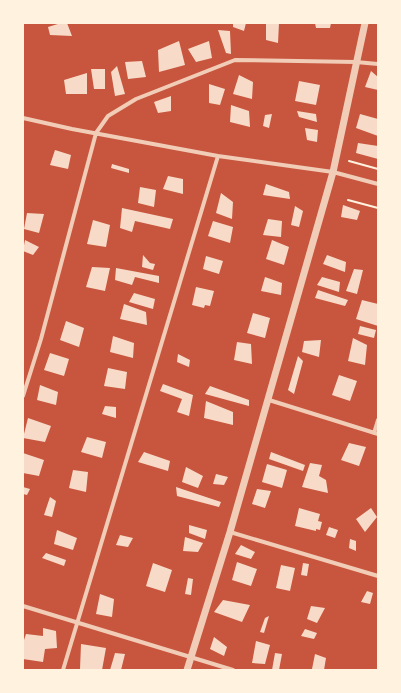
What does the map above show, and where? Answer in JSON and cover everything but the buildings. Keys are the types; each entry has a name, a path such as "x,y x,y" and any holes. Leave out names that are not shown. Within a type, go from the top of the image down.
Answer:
{"street":[{"path":"186,670 230,532 269,400 333,172 365,23"},
{"path":"23,396 41,339 96,133 108,116 136,99 235,60 356,62 378,64"},
{"path":"23,118 72,129 218,156 333,172 378,184"},
{"path":"63,670 76,622 218,156"},
{"path":"269,400 376,434 378,420"},
{"path":"230,532 378,576"},
{"path":"23,606 233,670"}],"path":[{"path":"349,161 378,168"},
{"path":"348,200 378,208"}]}
